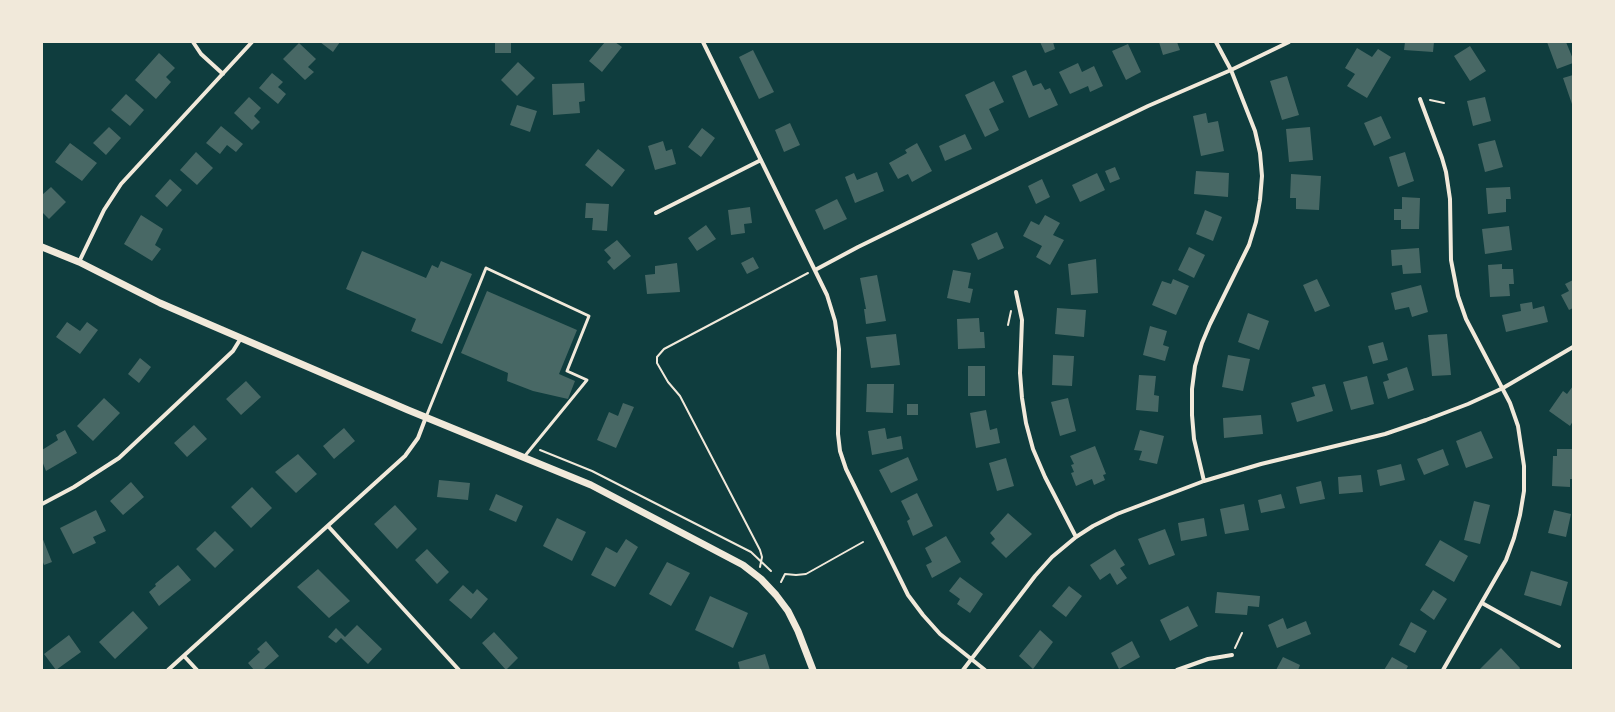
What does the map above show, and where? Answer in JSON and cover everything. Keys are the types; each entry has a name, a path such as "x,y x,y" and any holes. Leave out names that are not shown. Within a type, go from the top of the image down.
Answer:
{"street":[{"path":"193,42 201,54 223,74"},
{"path":"79,262 104,210 121,184 252,42"},
{"path":"703,42 827,295 835,321 838,342 838,434 840,451 846,469 908,595 940,634 985,670"},
{"path":"1204,481 1194,439 1192,415 1192,389 1195,366 1210,324 1249,245 1256,222 1260,200 1261,168 1260,153 1255,131 1231,70 1216,42"},
{"path":"815,270 864,244 1030,162 1148,106 1231,70 1289,42"},
{"path":"1420,99 1446,172 1450,199 1451,260 1458,296 1466,319 1503,388 1518,426 1524,466 1524,491 1520,515 1506,560 1443,670"},
{"path":"656,213 761,160"},
{"path":"42,247 79,262 160,303 426,417 591,485 743,566 756,575 776,595 788,611 798,631 813,670"},
{"path":"1016,292 1022,320 1020,373 1026,423 1034,450 1045,477 1076,537"},
{"path":"42,504 74,487 119,458 233,351 241,338"},
{"path":"963,670 1052,557 1076,537 1116,514 1204,481 1300,453 1385,434 1426,420 1468,404 1503,388 1573,347"},
{"path":"168,670 411,450 418,438 426,417"},
{"path":"328,526 459,670"},
{"path":"1482,603 1559,646"},
{"path":"1177,670 1208,659 1232,655"},
{"path":"184,656 197,670"}],"lane":[{"path":"426,417 486,268 588,316 567,371 587,380 524,457"}],"path":[{"path":"1420,99 1444,103"},
{"path":"756,575 761,562 760,550 680,396 668,382 657,363 657,357 664,349 815,270"},
{"path":"537,449 592,471 751,552 771,571"},
{"path":"781,582 785,574 806,574 863,542"},
{"path":"1232,655 1242,633"}],"building":[{"path":"320,42 340,42 333,52"},
{"path":"495,42 511,42 511,53 495,53"},
{"path":"605,42 615,42 622,47 602,72 589,61"},
{"path":"1040,42 1053,42 1055,49 1045,53"},
{"path":"1159,42 1177,42 1180,50 1163,55"},
{"path":"1405,42 1434,42 1433,52 1404,50"},
{"path":"1547,42 1566,42 1573,59 1573,63 1557,69"},
{"path":"299,43 316,59 308,67 314,72 305,80 283,59"},
{"path":"1128,44 1141,72 1126,80 1112,51"},
{"path":"1470,46 1486,71 1470,81 1454,56"},
{"path":"1357,48 1372,57 1378,49 1391,57 1367,98 1347,86 1355,74 1345,68"},
{"path":"753,50 774,92 759,99 739,57"},
{"path":"159,53 175,68 166,77 171,82 156,99 135,80"},
{"path":"518,62 535,78 517,96 501,80"},
{"path":"1078,63 1082,72 1094,66 1103,86 1090,92 1088,86 1070,94 1059,72"},
{"path":"1026,70 1033,86 1041,83 1045,90 1050,88 1058,105 1029,118 1012,76"},
{"path":"272,73 283,82 278,87 286,94 278,104 259,88"},
{"path":"1573,75 1573,107 1563,78"},
{"path":"1287,76 1299,115 1282,120 1270,81"},
{"path":"994,81 1004,102 989,109 999,130 985,137 965,95"},
{"path":"584,83 585,101 579,102 580,113 553,115 552,84"},
{"path":"126,94 144,110 130,126 111,110"},
{"path":"249,97 261,108 254,116 260,122 252,130 234,113"},
{"path":"1485,97 1491,121 1473,126 1467,101"},
{"path":"517,105 537,111 530,132 510,125"},
{"path":"1206,113 1208,123 1218,121 1224,151 1201,156 1193,116"},
{"path":"1381,116 1391,138 1374,146 1364,123"},
{"path":"790,123 800,145 784,152 775,130"},
{"path":"221,126 243,144 236,152 227,145 220,154 206,143"},
{"path":"109,127 121,138 106,155 93,143"},
{"path":"1310,127 1313,160 1289,162 1286,129"},
{"path":"702,128 715,138 701,157 688,147"},
{"path":"965,134 972,149 945,161 939,146"},
{"path":"1495,140 1503,167 1485,172 1478,144"},
{"path":"663,141 666,151 672,149 676,164 655,170 648,146"},
{"path":"70,143 97,163 82,181 55,162"},
{"path":"917,143 932,171 912,182 908,174 898,179 889,163 907,153 905,150"},
{"path":"598,149 625,170 612,187 585,165"},
{"path":"196,152 213,168 197,185 180,170"},
{"path":"1405,152 1414,181 1398,187 1389,157"},
{"path":"1115,167 1120,179 1110,183 1105,171"},
{"path":"1196,171 1229,173 1228,197 1194,194"},
{"path":"877,172 884,191 855,203 845,177 854,173 857,180"},
{"path":"1097,173 1105,190 1080,202 1072,185"},
{"path":"1291,174 1321,176 1319,210 1296,209 1296,198 1290,198"},
{"path":"170,179 182,190 167,207 155,196"},
{"path":"1042,179 1050,197 1036,204 1028,186"},
{"path":"51,187 66,202 49,219 42,212 42,195"},
{"path":"1510,187 1511,199 1506,199 1506,212 1488,214 1486,188"},
{"path":"1402,197 1420,198 1419,229 1401,229 1401,220 1394,220 1394,209 1402,209"},
{"path":"837,199 847,219 824,230 815,210"},
{"path":"586,203 609,204 607,231 592,230 593,218 585,218"},
{"path":"750,207 752,223 744,224 745,233 731,235 728,210"},
{"path":"1205,210 1222,217 1213,241 1196,234"},
{"path":"141,215 163,229 155,245 161,249 152,261 124,244"},
{"path":"1045,215 1060,223 1053,235 1064,240 1050,265 1036,257 1042,246 1023,236 1031,221 1039,225"},
{"path":"706,225 716,239 697,251 688,238"},
{"path":"1509,226 1512,250 1485,254 1482,229"},
{"path":"997,232 1004,248 978,260 971,244"},
{"path":"617,240 631,256 614,270 607,262 611,258 604,250"},
{"path":"1189,247 1205,255 1194,278 1178,270"},
{"path":"1419,248 1421,273 1403,274 1402,265 1392,266 1391,250"},
{"path":"362,251 426,278 432,265 438,268 441,261 472,274 442,344 411,331 416,319 346,289"},
{"path":"753,257 759,268 747,274 741,263"},
{"path":"1096,259 1098,293 1071,295 1068,264"},
{"path":"677,263 680,292 647,294 645,275 655,274 655,266"},
{"path":"1502,264 1502,269 1513,269 1514,284 1509,284 1510,296 1490,297 1488,265"},
{"path":"953,270 971,273 968,288 973,289 970,303 947,298"},
{"path":"877,275 886,321 866,324 864,309 866,309 860,278"},
{"path":"1173,279 1189,286 1176,315 1152,305 1162,281 1171,284"},
{"path":"1317,279 1330,306 1315,312 1303,285"},
{"path":"1573,280 1573,308 1569,310 1561,295 1569,291 1565,284"},
{"path":"1421,285 1428,312 1412,317 1409,307 1395,310 1391,293"},
{"path":"487,291 577,330 559,374 575,381 568,399 533,391 507,381 508,373 461,353"},
{"path":"1532,302 1533,309 1544,306 1548,322 1506,332 1502,315 1521,311 1520,304"},
{"path":"1057,308 1086,310 1084,337 1055,334"},
{"path":"1248,313 1269,321 1259,350 1238,342"},
{"path":"979,318 980,332 984,332 985,348 958,349 957,319"},
{"path":"67,322 80,331 87,322 98,330 80,354 56,337"},
{"path":"1150,326 1167,331 1163,345 1169,347 1165,361 1143,355"},
{"path":"896,334 900,365 871,368 866,337"},
{"path":"1447,334 1451,375 1432,376 1428,335"},
{"path":"1383,342 1388,360 1373,364 1368,346"},
{"path":"1053,355 1074,356 1072,386 1052,385"},
{"path":"1228,355 1250,359 1243,391 1222,387"},
{"path":"140,358 151,367 139,383 128,374"},
{"path":"968,366 985,366 985,396 968,396"},
{"path":"1407,367 1414,390 1388,399 1383,382 1389,380 1387,374"},
{"path":"1139,375 1156,376 1154,395 1159,396 1158,412 1136,410"},
{"path":"1367,376 1374,404 1351,410 1343,382"},
{"path":"246,381 261,397 241,415 226,399"},
{"path":"867,384 894,384 893,413 866,412"},
{"path":"1325,384 1333,411 1297,422 1291,403 1315,396 1312,387"},
{"path":"1573,386 1573,421 1570,426 1549,411 1563,391 1567,394"},
{"path":"104,398 120,413 93,441 77,426"},
{"path":"1068,398 1076,431 1060,436 1051,402"},
{"path":"623,403 634,407 616,448 597,440 609,412 618,416"},
{"path":"907,404 918,404 918,415 907,415"},
{"path":"986,410 990,430 997,428 1000,443 976,448 970,413"},
{"path":"1261,415 1263,434 1224,438 1223,418"},
{"path":"194,425 207,439 187,457 174,443"},
{"path":"344,428 355,441 334,459 323,446"},
{"path":"885,428 887,439 901,436 903,449 872,455 868,431"},
{"path":"65,430 77,453 46,471 42,461 42,450 58,440 56,435"},
{"path":"1140,430 1164,436 1157,464 1139,460 1142,451 1134,450"},
{"path":"1481,431 1493,458 1466,468 1456,441"},
{"path":"1095,446 1106,474 1103,475 1105,480 1094,485 1092,479 1076,486 1071,473 1074,472 1071,465 1074,464 1070,456"},
{"path":"1443,449 1449,465 1424,475 1417,459"},
{"path":"1557,449 1573,449 1573,479 1570,479 1570,487 1552,486 1553,456 1557,456"},
{"path":"298,454 317,474 296,493 275,472"},
{"path":"908,457 918,480 891,493 879,470"},
{"path":"1006,458 1014,486 997,491 989,463"},
{"path":"1401,464 1405,480 1380,486 1377,470"},
{"path":"1361,475 1363,492 1339,494 1338,477"},
{"path":"439,480 470,483 468,500 437,497"},
{"path":"1321,481 1325,499 1300,504 1296,487"},
{"path":"131,482 144,497 123,515 110,501"},
{"path":"252,487 272,508 251,528 231,507"},
{"path":"917,493 933,526 913,536 907,521 910,519 901,501"},
{"path":"496,494 523,506 516,522 489,510"},
{"path":"1281,494 1285,508 1261,513 1258,500"},
{"path":"1474,501 1490,505 1480,544 1464,540"},
{"path":"1244,504 1249,530 1225,534 1220,509"},
{"path":"395,505 417,529 397,549 374,524"},
{"path":"96,510 106,531 93,537 96,543 73,554 60,528"},
{"path":"1554,510 1571,514 1566,537 1548,533"},
{"path":"1008,513 1032,534 1006,558 991,543 995,539 990,533"},
{"path":"557,518 586,532 572,561 543,546"},
{"path":"1204,518 1207,536 1181,541 1178,523"},
{"path":"1165,529 1175,555 1149,565 1138,539"},
{"path":"215,531 234,550 215,568 196,549"},
{"path":"946,536 961,562 932,578 926,565 932,562 925,548"},
{"path":"42,537 52,562 44,565 42,560"},
{"path":"626,539 638,547 615,587 591,575 606,547 617,553"},
{"path":"1440,540 1468,556 1454,582 1425,565"},
{"path":"427,549 449,572 437,584 415,560"},
{"path":"1115,549 1125,565 1120,568 1127,578 1117,585 1110,573 1100,580 1090,565"},
{"path":"667,562 690,573 671,606 649,594"},
{"path":"178,565 191,580 159,606 149,592 156,586 155,584"},
{"path":"318,569 350,601 329,618 297,587"},
{"path":"1531,571 1568,582 1561,606 1524,595"},
{"path":"960,577 983,594 970,613 957,604 960,599 949,591"},
{"path":"463,585 473,594 477,589 488,599 471,619 449,600"},
{"path":"1069,586 1082,596 1066,617 1052,606"},
{"path":"1433,590 1447,599 1434,620 1420,610"},
{"path":"1217,592 1260,596 1259,607 1248,606 1247,615 1215,613"},
{"path":"710,596 748,613 733,648 695,630"},
{"path":"1188,606 1198,626 1170,641 1160,620"},
{"path":"133,611 148,628 115,659 99,642"},
{"path":"1283,618 1287,629 1306,621 1311,634 1277,648 1268,625"},
{"path":"1411,622 1427,631 1415,653 1399,645"},
{"path":"357,625 382,649 368,664 341,638 336,643 328,637 336,628 345,637"},
{"path":"1040,630 1053,642 1033,669 1019,656"},
{"path":"494,632 518,658 506,670 482,643"},
{"path":"69,635 81,652 56,670 44,654"},
{"path":"266,641 279,656 263,670 254,670 248,663 260,652 257,649"},
{"path":"1132,641 1140,657 1119,669 1111,653"},
{"path":"1501,648 1520,668 1519,670 1479,670"},
{"path":"765,654 770,670 740,670 738,662"},
{"path":"1283,657 1300,665 1298,670 1276,670"},
{"path":"1392,657 1408,666 1406,670 1384,670"}]}
